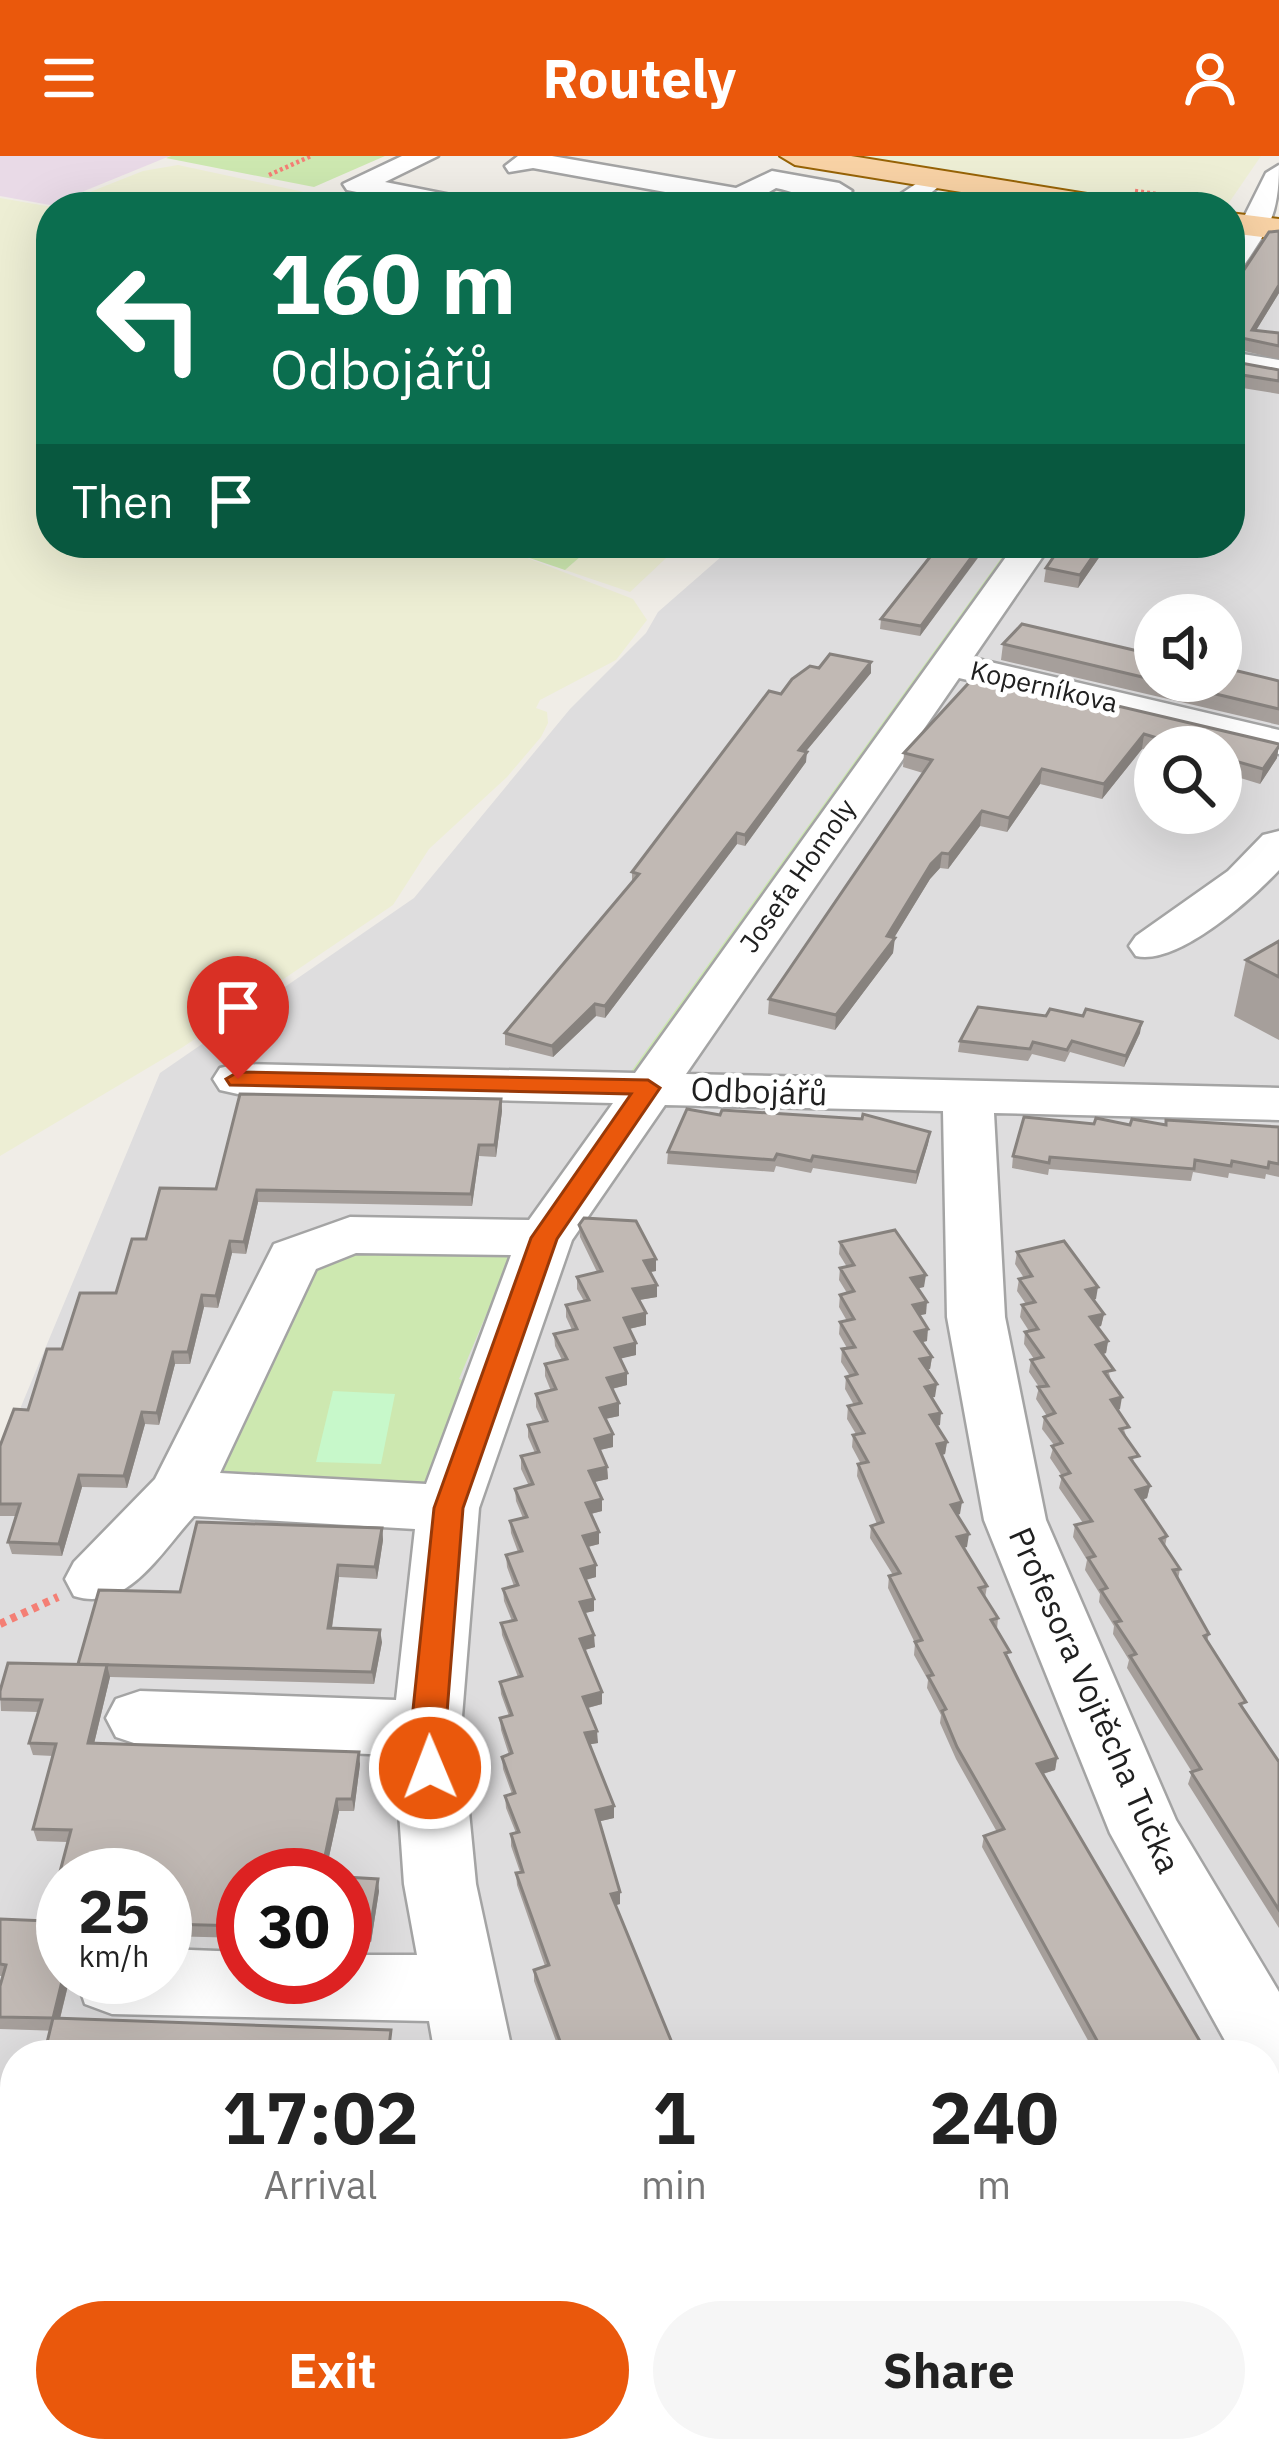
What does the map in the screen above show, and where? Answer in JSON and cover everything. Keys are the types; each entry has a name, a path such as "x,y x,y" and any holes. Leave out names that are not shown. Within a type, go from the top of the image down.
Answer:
{"main road":[{"path":"795,156 1013,192"}],"street":[{"path":"396,192 356,184 425,156"},
{"path":"482,159 598,181"},
{"path":"518,166 530,160 680,192"},
{"path":"1255,226 1279,172"},
{"path":"753,192 772,179 838,191 803,190"},
{"path":"917,192 934,180"},
{"path":"1245,364 1279,369"},
{"name":"Josefa Homoly","path":"465,2020 440,1884 428,1729 448,1508 544,1238 1023,558"},
{"name":"Koperníkova","path":"948,664 1279,742"},
{"path":"1153,946 1244,881 1279,844"},
{"name":"Odbojářů","path":"238,1079 1279,1104"},
{"name":"Profesora Vojtěcha Tučka","path":"968,1096 976,1317 1015,1520 1146,1833 1266,2040"},
{"path":"97,1579 179,1493 295,1257 350,1235 544,1238"},
{"path":"179,1493 448,1508"},
{"path":"140,1718 428,1729"},
{"path":"192,1984 394,1990 465,2020"}],"path":[{"path":"269,175 311,156"},
{"path":"0,1624 97,1579"}],"shaded area":[{"path":"0,156 170,156 82,192 36,192 36,202 0,196"},
{"path":"1279,225 1279,2040 0,2040 0,1457 160,1073 414,898 570,709 646,633 658,612 720,558 1245,558 1245,231"}],"green space":[{"path":"385,156 314,187 166,158"},
{"path":"850,156 1261,156 1236,192 1078,192"},
{"path":"178,165 304,192 90,192 143,171"},
{"path":"0,198 36,204 36,558 527,558 633,599 647,620 616,660 540,700 536,708 547,712 548,723 541,737 507,777 429,849 393,905 183,1047 0,1156"},
{"path":"530,558 579,558 565,570"},
{"path":"579,558 666,558 630,592 565,570"},
{"path":"1001,558 1011,558 638,1074 630,1073"},
{"path":"327,1251 510,1252 517,1266 501,1297 492,1301 459,1379 468,1382 435,1477 418,1489 229,1489 204,1462 296,1269"},
{"path":"333,1391 395,1394 381,1464 316,1462"}],"building":[{"path":"1279,231 1279,285 1252,330 1279,333 1279,346 1245,339 1245,268 1269,232"},
{"path":"1245,364 1279,370 1279,381 1245,375"},
{"path":"929,558 971,558 921,626 881,619"},
{"path":"1053,558 1092,558 1080,575 1046,568"},
{"path":"1022,624 1134,650 1134,675 1003,644"},
{"path":"830,654 871,662 799,750 807,752 745,835 737,833 605,1006 595,1004 552,1046 505,1033 639,874 632,872 769,691 781,694 792,679 810,666 819,668"},
{"path":"1242,672 1279,681 1279,709 1242,700"},
{"path":"978,673 1203,726 1134,726 1134,746 1104,784 1042,769 1009,818 982,811 949,854 942,853 931,864 887,936 895,938 836,1015 769,999 932,760 904,753"},
{"path":"1242,735 1279,744 1263,769 1242,763"},
{"path":"1279,941 1279,977 1246,960"},
{"path":"978,1007 1046,1016 1050,1009 1083,1016 1086,1009 1142,1022 1126,1056 1072,1041 1067,1050 1033,1042 1030,1049 960,1041"},
{"path":"240,1094 501,1099 495,1145 479,1145 471,1194 257,1190 244,1242 230,1241 216,1296 202,1295 188,1352 173,1352 157,1413 142,1412 124,1476 79,1475 59,1544 8,1542 20,1504 0,1504 0,1446 14,1409 28,1410 47,1349 62,1349 80,1293 116,1293 132,1239 146,1239 160,1188 216,1189"},
{"path":"687,1109 720,1115 722,1110 862,1119 863,1114 930,1132 917,1172 813,1156 811,1161 777,1154 774,1160 668,1152"},
{"path":"1024,1117 1094,1124 1096,1118 1130,1125 1132,1119 1166,1125 1166,1120 1279,1127 1279,1164 1269,1162 1268,1168 1195,1160 1194,1169 1050,1157 1049,1163 1013,1156"},
{"path":"584,1218 636,1221 656,1259 644,1261 657,1285 633,1289 646,1313 624,1318 636,1343 615,1348 627,1373 607,1378 619,1403 600,1408 613,1434 595,1439 607,1467 589,1471 602,1499 586,1503 599,1532 583,1536 596,1565 581,1569 594,1599 580,1602 594,1635 580,1639 602,1692 583,1697 597,1731 585,1733 614,1806 596,1810 620,1892 611,1894 671,2040 560,2040 534,1970 549,1965 516,1873 523,1872 511,1834 519,1832 505,1796 515,1793 502,1757 512,1753 500,1718 512,1715 500,1682 522,1676 501,1623 516,1620 503,1589 518,1585 506,1555 522,1551 510,1521 527,1517 515,1489 533,1484 521,1456 539,1452 528,1425 547,1421 536,1394 556,1389 545,1364 567,1359 554,1334 577,1329 566,1305 589,1300 577,1277 602,1271 579,1225"},
{"path":"895,1230 926,1275 911,1278 927,1302 913,1305 928,1329 915,1332 932,1357 920,1359 937,1384 925,1387 941,1413 930,1415 947,1442 937,1444 962,1502 951,1505 969,1534 957,1537 987,1586 979,1588 998,1618 991,1620 1057,1758 1037,1764 1199,2040 1097,2040 984,1836 1004,1829 957,1747 942,1711 946,1709 928,1676 933,1675 915,1642 922,1640 889,1576 900,1573 871,1526 883,1522 858,1464 868,1462 853,1435 864,1433 848,1406 861,1403 846,1377 857,1374 842,1349 855,1347 840,1322 854,1319 840,1295 854,1291 840,1268 854,1265 840,1242"},
{"path":"1064,1241 1098,1287 1086,1290 1104,1314 1090,1317 1108,1341 1096,1345 1114,1370 1104,1372 1122,1397 1111,1400 1129,1427 1120,1429 1139,1456 1130,1458 1150,1486 1136,1490 1167,1536 1160,1539 1180,1569 1173,1570 1209,1634 1204,1636 1246,1702 1240,1704 1279,1762 1279,1910 1191,1772 1201,1769 1130,1656 1136,1654 1115,1622 1121,1621 1088,1558 1095,1556 1075,1525 1092,1521 1061,1476 1070,1473 1052,1446 1062,1443 1044,1417 1055,1413 1038,1387 1048,1386 1031,1360 1043,1357 1025,1332 1038,1329 1022,1305 1035,1302 1019,1279 1032,1276 1017,1252"},
{"path":"197,1522 382,1528 375,1567 338,1565 328,1628 380,1630 372,1672 78,1664 99,1590 180,1592"},
{"path":"8,1663 107,1665 88,1743 359,1752 352,1799 337,1799 327,1848 216,1848 216,1925 192,1925 192,1848 66,1848 71,1830 33,1829 56,1744 29,1743 42,1700 0,1699"},
{"path":"372,1879 378,1879 372,1917"},
{"path":"0,1919 36,1921 36,2004 56,2004 53,2018 0,2017 6,1965 0,1964"},
{"path":"53,2018 391,2030 390,2040 48,2040"}],"route":[{"path":"238,1079 648,1088 544,1238 448,1508 428,1729 430,1768"}]}
